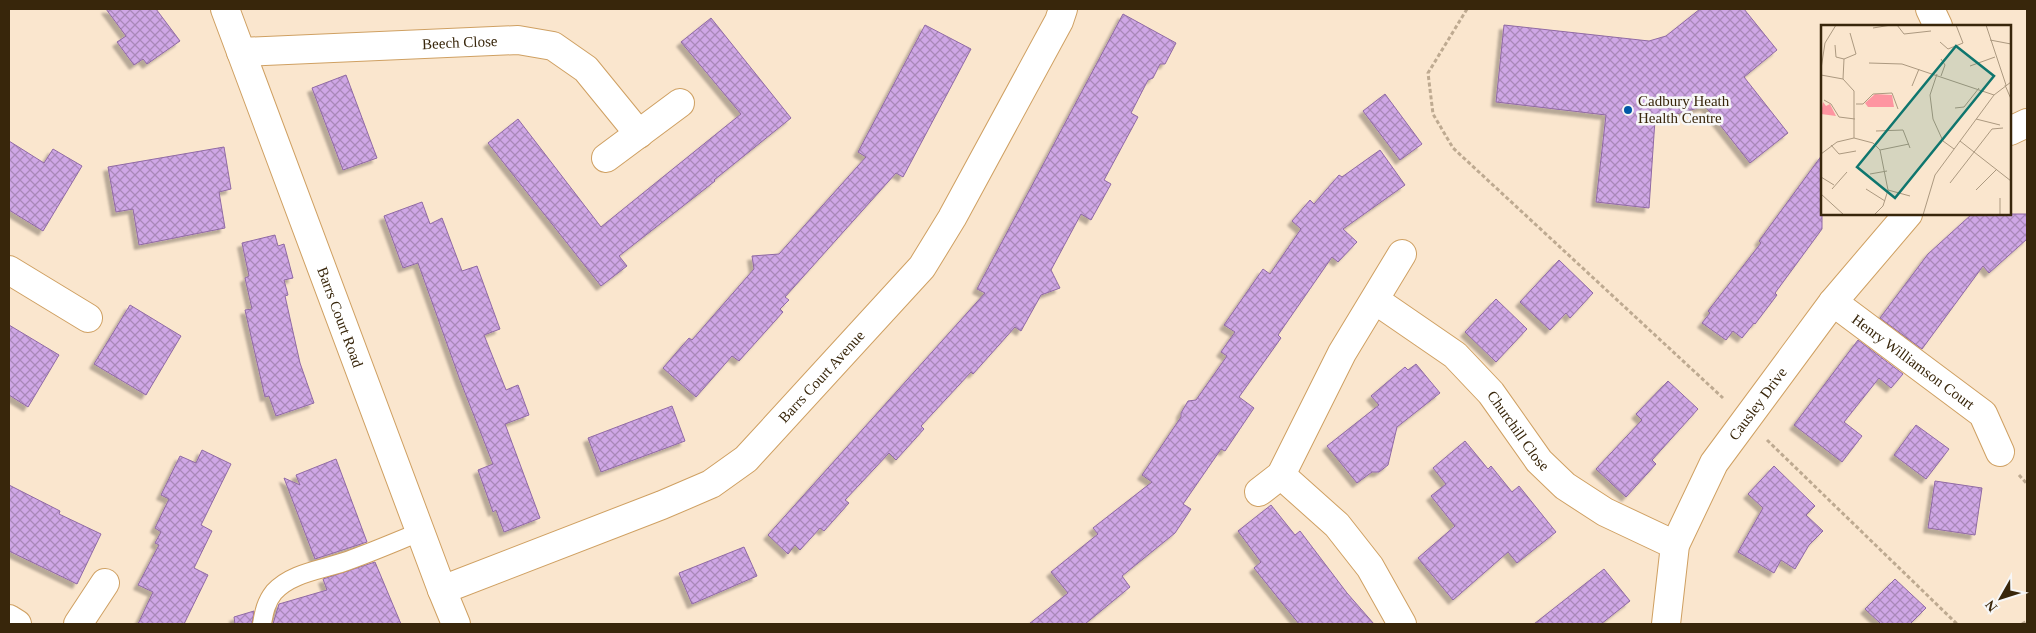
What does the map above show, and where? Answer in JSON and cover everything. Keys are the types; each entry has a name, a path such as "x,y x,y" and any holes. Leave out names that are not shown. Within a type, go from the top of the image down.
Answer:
{"street":[{"name":"Barrs Court Road","path":"225,9 456,624"},
{"name":"Barrs Court Avenue","path":"442,590 662,506 711,484 746,458 922,267 971,184 1059,21 1063,9"},
{"path":"1930,9 1938,25"},
{"name":"Beech Close","path":"241,52 518,40 553,46 586,69 639,134"},
{"path":"606,158 680,103"},
{"path":"2011,130 2027,122"},
{"name":"Causley Drive","path":"1666,624 1675,545 1714,463 1833,302 1907,215"},
{"path":"1260,492 1281,475 1342,353 1402,254"},
{"path":"9,270 88,318"},
{"name":"Churchill Close","path":"1375,300 1456,355 1491,393 1539,461 1565,486 1605,512 1675,545"},
{"name":"Henry Williamson Court","path":"1833,302 1983,414 2000,452"},
{"path":"1281,475 1336,524 1370,567 1402,624"},
{"path":"78,624 105,583"},
{"path":"9,619 17,624"}],"lane":[{"path":"262,624 265,606 284,583 317,569 342,563 420,532"}],"path":[{"path":"1467,9 1428,73 1433,114 1453,148 1746,420 1957,624"},
{"path":"2022,624 2027,621"}],"building":[{"path":"106,9 156,9 180,41 147,64 143,59 134,65 117,42 126,36"},
{"name":"Cadbury Heath Health Centre","path":"1700,9 1744,9 1777,50 1744,77 1788,133 1750,163 1705,106 1655,120 1649,208 1596,202 1606,115 1496,102 1504,25 1649,41 1666,36"},
{"path":"1123,14 1176,43 1165,64 1160,64 1153,78 1148,80 1131,113 1138,117 1104,180 1111,184 1091,220 1081,214 1051,270 1060,288 1041,295 1021,331 1015,327 973,374 971,372 921,426 924,429 896,460 889,453 845,500 849,503 824,531 820,528 800,550 795,545 788,554 768,535 985,293 977,289"},
{"path":"711,18 791,118 715,181 619,256 627,266 601,286 488,143 518,119 601,227 741,114 681,42"},
{"path":"925,25 971,49 903,177 896,173 785,297 789,300 780,309 783,312 739,361 732,356 696,397 663,368 689,338 692,340 754,269 752,256 779,254 866,157 858,152"},
{"path":"346,75 377,158 343,170 312,88"},
{"path":"1385,94 1422,144 1400,160 1363,111"},
{"path":"9,141 44,163 53,149 82,166 43,231 9,210"},
{"path":"224,147 231,189 219,192 225,228 139,245 133,209 116,212 108,167"},
{"path":"1380,150 1405,185 1343,229 1357,242 1338,262 1332,257 1278,335 1281,338 1239,397 1254,408 1225,451 1221,449 1183,504 1191,509 1175,533 1122,576 1130,587 1085,624 1029,624 1068,593 1051,572 1098,534 1093,528 1152,482 1142,475 1181,417 1181,413 1188,401 1196,400 1227,356 1221,352 1235,332 1224,325 1263,269 1270,274 1301,229 1292,221 1310,200 1314,204 1339,175 1342,177"},
{"path":"1821,156 1822,229 1775,293 1777,295 1755,324 1742,338 1733,331 1726,340 1702,323 1710,313 1708,311 1761,243 1759,241"},
{"path":"422,202 430,224 442,218 462,271 477,266 500,329 484,335 506,390 518,385 529,415 505,424 540,518 504,532 496,510 493,512 478,470 493,464 460,380 418,263 403,268 384,216"},
{"path":"2027,214 2027,239 1989,273 1983,266 1922,349 1880,318 1928,254 1971,215"},
{"path":"275,235 278,246 284,244 293,278 284,280 288,295 285,296 300,363 314,403 276,416 269,396 265,397 245,310 252,309 245,278 249,276 242,243"},
{"path":"1559,260 1593,293 1570,318 1566,313 1550,330 1520,302"},
{"path":"1496,299 1527,329 1496,362 1465,332"},
{"path":"130,305 181,336 146,395 94,364"},
{"path":"9,325 59,355 28,407 9,395"},
{"path":"1858,340 1903,374 1891,388 1879,378 1844,422 1862,436 1842,462 1794,425"},
{"path":"1416,364 1440,393 1397,427 1388,465 1379,472 1372,472 1357,483 1327,446 1379,405 1371,396 1405,367 1408,370"},
{"path":"1668,381 1698,409 1652,460 1656,464 1626,497 1596,469 1642,420 1636,414"},
{"path":"672,406 685,441 601,472 588,438"},
{"path":"1916,425 1949,449 1926,479 1894,455"},
{"path":"1465,441 1488,469 1491,466 1512,492 1519,486 1556,532 1517,563 1508,552 1453,600 1418,558 1455,526 1431,496 1446,484 1433,468"},
{"path":"202,450 231,464 201,525 212,531 194,568 208,575 184,624 138,624 153,592 138,585 159,545 155,543 161,532 155,528 169,499 161,495 180,456 196,463"},
{"path":"336,459 367,542 315,559 284,478 300,485 296,475"},
{"path":"1774,466 1815,506 1806,515 1823,531 1809,545 1795,569 1781,560 1774,573 1738,552 1763,508 1748,494"},
{"path":"1935,481 1982,488 1975,535 1928,528"},
{"path":"9,485 60,511 59,514 101,534 77,584 9,551"},
{"path":"1271,505 1295,535 1300,531 1347,593 1374,624 1299,624 1254,568 1261,562 1238,531"},
{"path":"744,547 757,576 692,604 679,573"},
{"path":"375,562 401,624 273,624 279,604 327,590 323,579"},
{"path":"1604,569 1630,601 1601,624 1534,624"},
{"path":"1895,579 1926,608 1910,624 1881,624 1865,609"},
{"path":"254,611 252,624 235,624 234,617"}],"place":[{"name":"Cadbury Heath Health Centre","path":"1628,110"}]}
